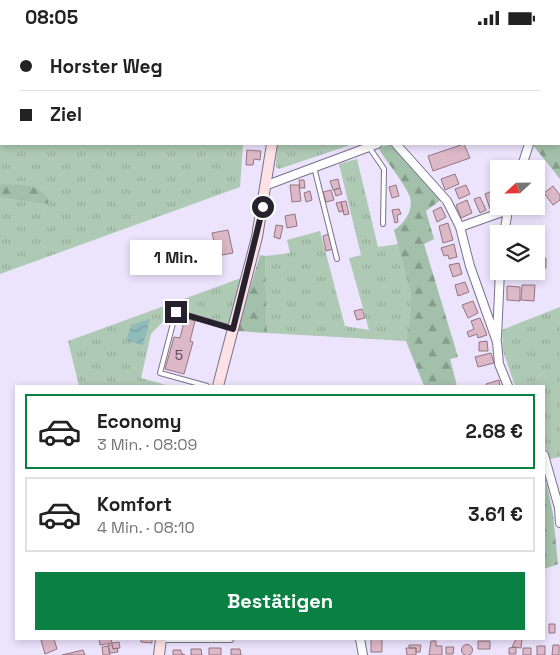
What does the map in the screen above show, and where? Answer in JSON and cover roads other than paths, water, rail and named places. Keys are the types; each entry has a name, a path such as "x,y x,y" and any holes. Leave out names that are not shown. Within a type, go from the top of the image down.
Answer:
{"street":[{"path":"218,385 257,237 272,145"},
{"path":"266,188 314,167 373,145"},
{"path":"397,145 447,201 460,227 470,266 497,342"},
{"path":"524,160 529,145"},
{"path":"460,227 490,215"},
{"path":"500,280 497,342 499,364 508,385"},
{"path":"545,459 559,508 560,523"},
{"path":"159,655 161,640"},
{"path":"360,640 363,655"}],"lane":[{"path":"373,145 384,169 382,224"},
{"path":"314,167 337,259"},
{"path":"203,385 160,373 176,312 233,329"}],"water":[{"path":"150,319 143,345 128,341 127,338 131,325"}]}
